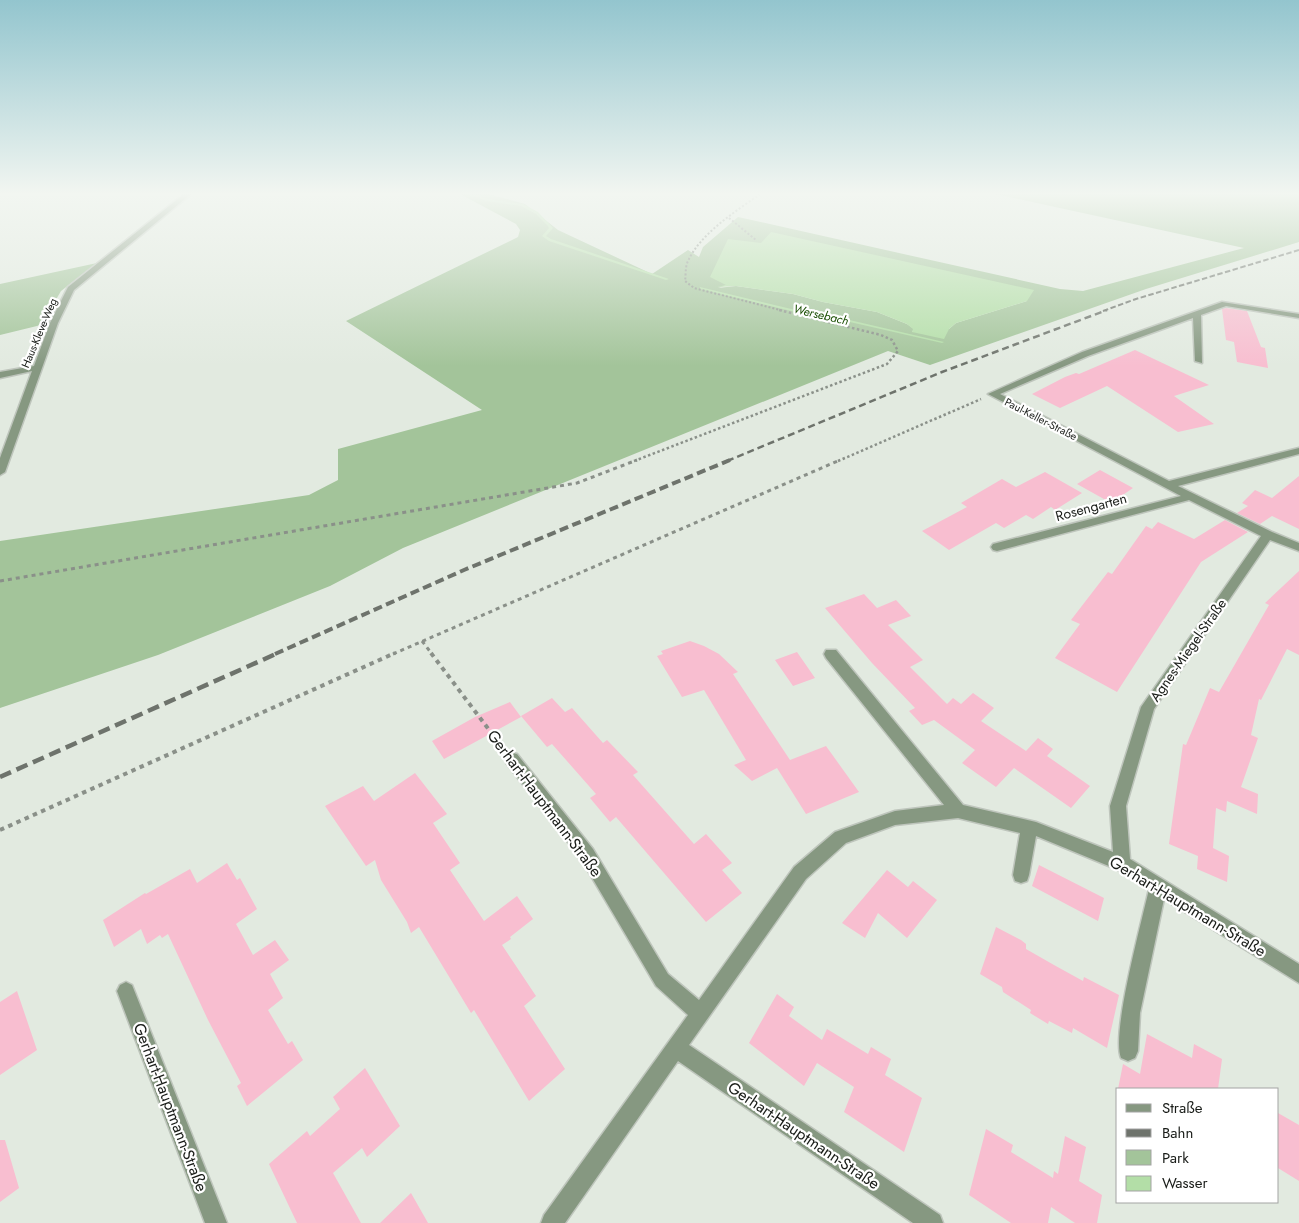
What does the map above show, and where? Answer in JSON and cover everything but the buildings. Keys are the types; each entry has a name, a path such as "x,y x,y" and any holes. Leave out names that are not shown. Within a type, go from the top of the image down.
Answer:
{"street":[{"name":"Haus-Kleve-Weg","path":"0,472 36,368 54,323 71,289 118,251"},
{"path":"1266,299 1269,311"},
{"name":"Paul-Keller-Straße","path":"993,394 1085,354 1225,304 1299,316"},
{"path":"1197,313 1199,361"},
{"path":"0,375 36,368"},
{"name":"Paul-Keller-Straße","path":"993,394 1168,485 1268,535 1299,547"},
{"path":"1168,485 1299,451"},
{"name":"Rosengarten","path":"997,547 1192,496"},
{"name":"Agnes-Miegel-Straße","path":"1122,863 1118,806 1148,707 1268,535"},
{"path":"831,654 958,811"},
{"name":"Gerhart-Hauptmann-Straße","path":"512,759 587,854 662,980 700,1014"},
{"name":"Gerhart-Hauptmann-Straße","path":"552,1223 800,873 841,837 895,818 958,811 1029,828 1122,863 1299,974"},
{"path":"1021,875 1029,828"},
{"path":"1128,1051 1131,1013 1158,886"},
{"name":"Gerhart-Hauptmann-Straße","path":"126,991 216,1223"},
{"name":"Gerhart-Hauptmann-Straße","path":"675,1047 932,1223"}],"path":[{"path":"0,581 577,483 887,364 898,351 892,340 881,335 694,288 686,280 687,263 695,251"},
{"path":"0,830 422,641 993,394"},
{"name":"Gerhart-Hauptmann-Straße","path":"422,641 512,759"}],"green space":[{"path":"489,251 603,251 652,274 686,251 699,257 701,251 890,251 1060,289 1083,291 1232,251 1269,251 1146,289 930,365 888,351 403,548 330,586 158,655 0,708 0,541 309,495 338,480 338,449 482,410 346,321","holes":["727,285 1027,301 956,323 949,329 912,332 914,329 907,324 877,312 823,302 793,294 736,286 718,288"]},
{"path":"97,263 61,291 41,325 0,335 0,284"}],"water":[{"path":"722,251 857,251 1034,290 1027,301 956,323 949,329 944,339 912,332 913,329 907,324 877,312 823,302 793,294 736,286 717,287 726,285 710,277"}],"waterway":[{"name":"Wersebach","path":"583,251 667,279"},
{"name":"Wersebach","path":"701,288 808,314 828,316 942,342"}],"railway":[{"path":"1103,311 1136,299 1295,251"},
{"path":"727,461 942,372 1107,310"},
{"path":"275,654 464,570 730,460"},
{"path":"0,777 278,653"}]}
